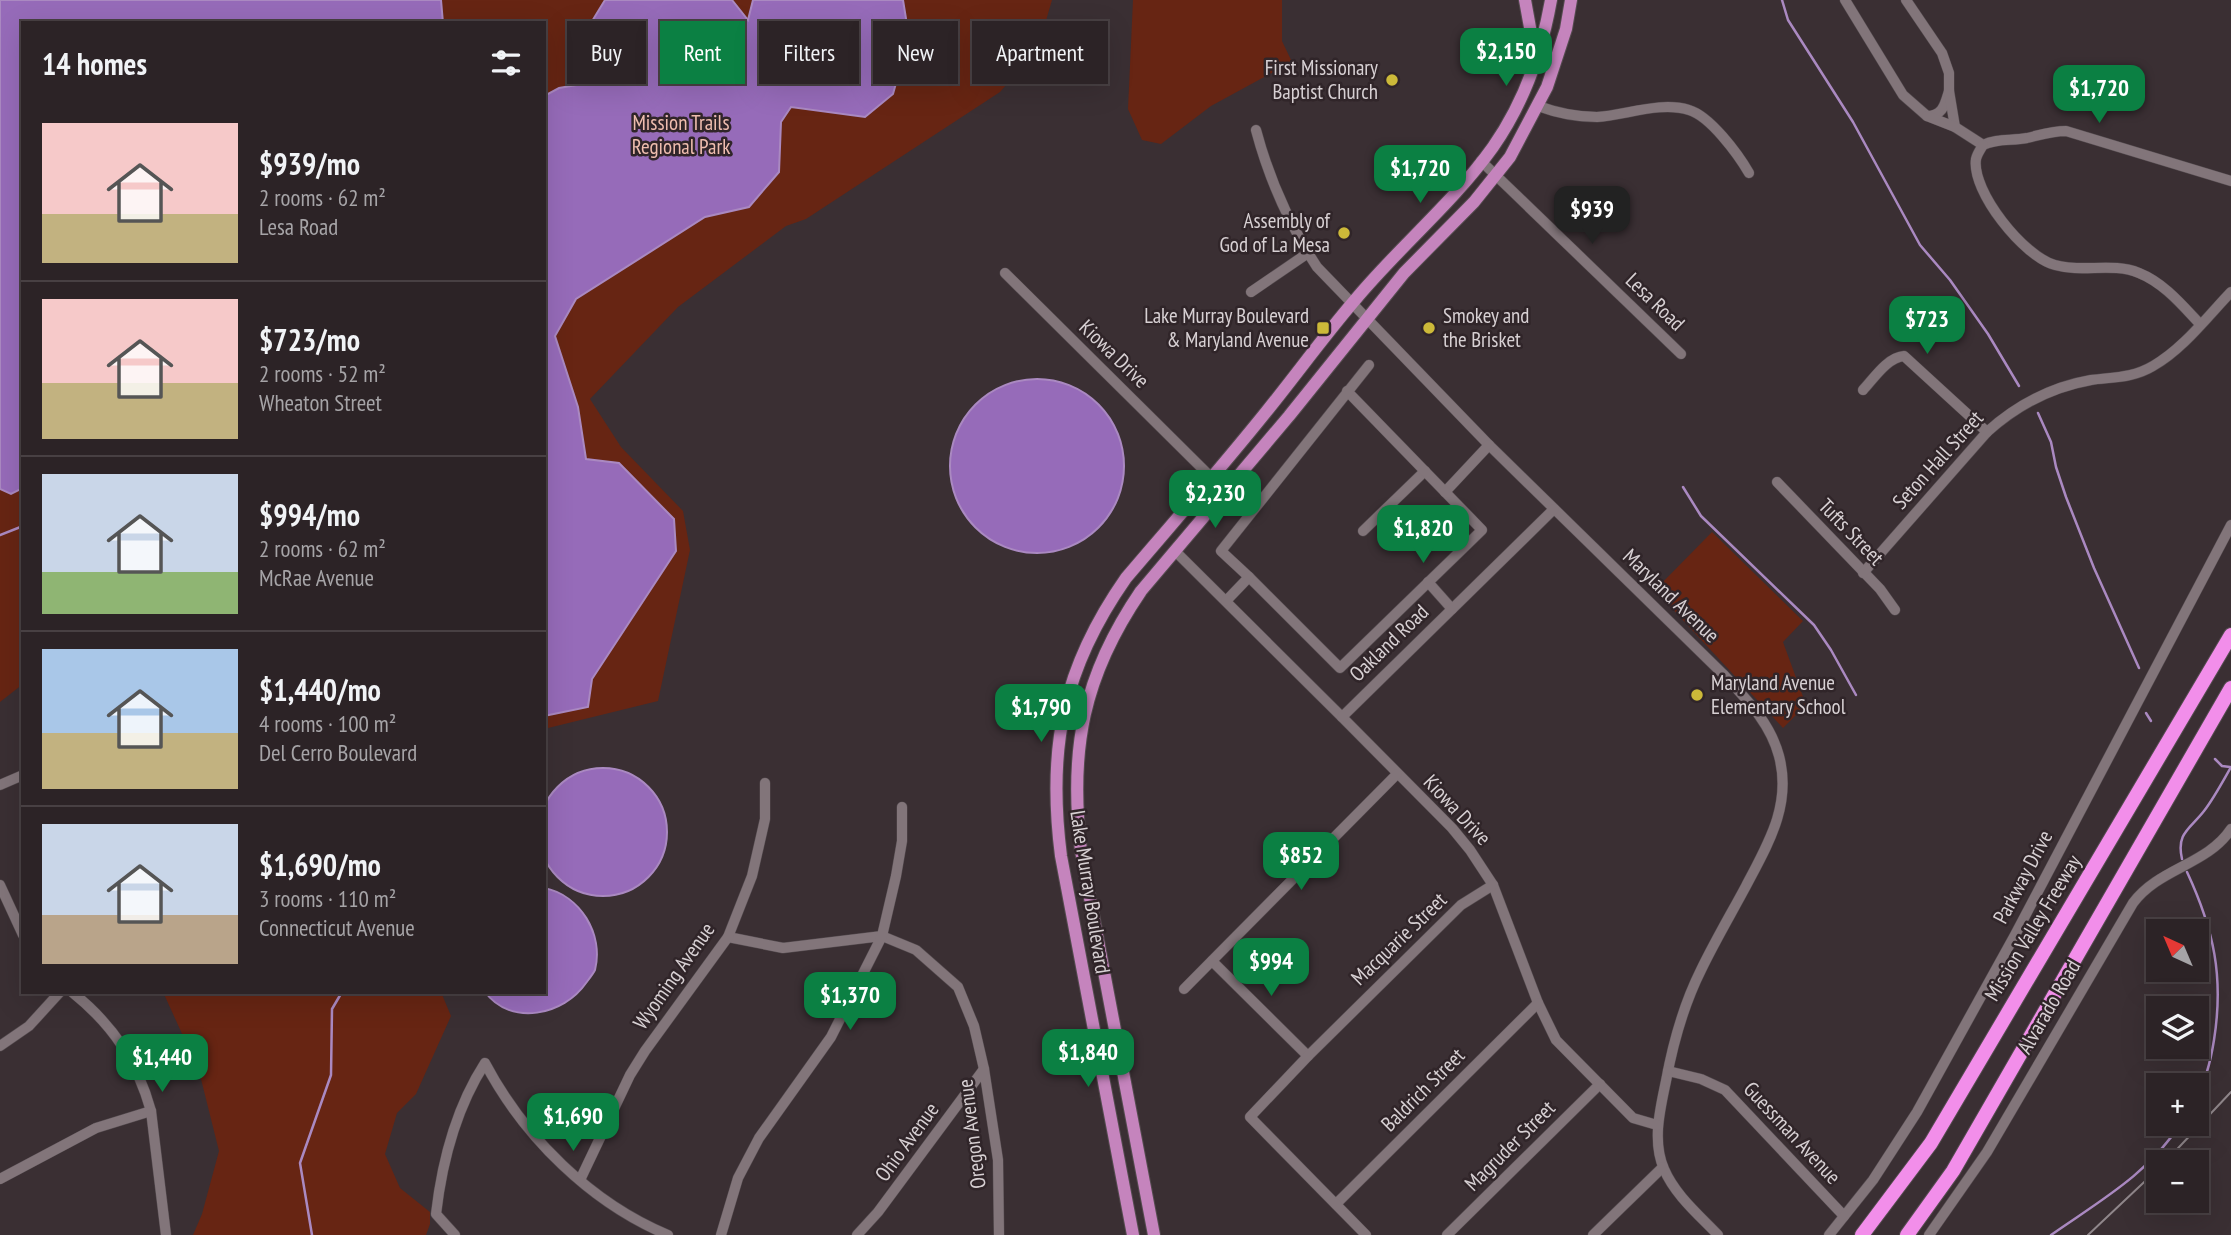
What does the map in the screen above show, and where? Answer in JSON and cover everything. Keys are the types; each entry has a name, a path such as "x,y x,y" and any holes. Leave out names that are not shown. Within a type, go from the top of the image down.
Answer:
{"highway":[{"name":"Mission Valley Freeway","path":"1861,1235 1931,1143 2231,635"},
{"path":"1907,1235 1953,1171 2231,688"},
{"path":"2212,720 2231,702"}],"main road":[{"path":"1525,0 1535,60"},
{"name":"Lake Murray Boulevard","path":"1133,1235 1061,856 1055,810 1059,732 1081,654 1108,604 1126,578 1211,479 1352,303 1457,191 1493,146 1529,80 1547,23 1551,0"},
{"name":"Lake Murray Boulevard","path":"1154,1235 1081,851 1076,811 1080,734 1087,699 1099,663 1141,591 1226,492 1404,273 1474,202 1496,175 1520,141 1548,88 1566,29 1571,0"},
{"path":"1109,1111 1129,1106"}],"street":[{"path":"1845,0 1903,95 1927,116 1955,127 1983,145"},
{"path":"1906,0 1942,53 1949,73 1955,127"},
{"path":"1927,116 1942,111 1949,91"},
{"path":"1538,106 1597,117 1671,107 1689,110 1726,140 1749,173"},
{"name":"Maryland Avenue","path":"1256,130 1277,194 1317,267 1489,445 1730,681 1765,722 1780,758 1783,796 1778,822 1700,972 1683,1012 1657,1125 1663,1167 1672,1184 1718,1235"},
{"path":"2200,324 2164,287 2137,272 2116,267 2057,266 2041,260 2025,249 1986,199 1976,172 1976,156 1983,145 1994,140 2066,131 2231,181"},
{"name":"Lesa Road","path":"1481,161 1681,354"},
{"path":"1251,292 1308,253"},
{"name":"Kiowa Drive","path":"1004,274 1226,492"},
{"name":"Seton Hall Street","path":"1864,573 1987,432 2007,414 2045,392 2090,380 2127,377 2153,366 2174,351 2231,292"},
{"path":"1863,390 1889,362 1904,355 1987,432"},
{"path":"1348,391 1482,530 1340,668 1221,551 1368,365"},
{"path":"1445,492 1489,445"},
{"path":"1363,531 1425,471"},
{"name":"Tufts Street","path":"1777,482 1880,589 1895,610"},
{"name":"Oakland Road","path":"1342,717 1554,509"},
{"name":"Parkway Drive","path":"1829,1235 1873,1180 1917,1112 2015,935 2231,524"},
{"name":"Kiowa Drive","path":"1175,551 1452,828 1493,885 1538,1003 1556,1040 1633,1118 1657,1125"},
{"path":"1226,601 1249,578"},
{"path":"1428,582 1452,608"},
{"path":"1184,989 1396,774"},
{"path":"0,785 21,776"},
{"name":"Wyoming Avenue","path":"580,1180 635,1067 728,937 752,876 765,819 765,783"},
{"path":"720,1235 738,1178 759,1138 831,1037 882,936 902,841 902,807"},
{"name":"Alvarado Road","path":"1929,1235 1987,1152 2133,903 2156,880 2213,849 2231,828"},
{"path":"0,885 21,931"},
{"name":"Macquarie Street","path":"1336,1204 1250,1117 1461,905 1493,885"},
{"name":"Oregon Avenue","path":"728,937 783,948 882,936 916,950 958,987 974,1026 984,1069 998,1160 999,1235"},
{"path":"1212,961 1308,1056"},
{"path":"0,1046 29,1026 58,994"},
{"path":"74,994 106,1022 129,1056 146,1093 151,1111 166,1235"},
{"name":"Baldrich Street","path":"1336,1204 1538,1003"},
{"path":"455,1235 436,1214 439,1192 453,1133 468,1090 485,1063 501,1094 537,1142 580,1180 652,1228 668,1235"},
{"name":"Ohio Avenue","path":"857,1235 878,1212 984,1069"},
{"name":"Guessman Avenue","path":"1668,1071 1701,1079 1724,1090 1844,1216"},
{"name":"Magruder Street","path":"1447,1235 1600,1084"},
{"path":"0,1179 96,1128 151,1111"},
{"path":"1593,1235 1663,1167"},
{"path":"1336,1204 1366,1235"}],"green space":[{"name":"Mission Trails Regional Park","path":"0,0 1052,0 1046,21 972,21 972,84 1007,84 1000,92 806,219 786,226 678,307 590,399 621,447 683,511 690,550 658,701 546,729 546,21 21,21 21,686 0,702"},
{"path":"1133,0 1282,0 1282,41 1292,62 1211,106 1161,144 1142,140 1128,109"},
{"path":"1712,532 1803,621 1783,642 1806,705 1783,728 1655,590"},
{"path":"164,994 442,994 451,1016 416,1094 397,1113 385,1154 400,1188 430,1212 426,1235 193,1235 202,1214 219,1151 199,1071"}],"shaded area":[{"path":"0,0 441,0 443,21 21,21 21,489 11,494 0,489"},
{"path":"605,0 732,0 748,20 753,0 903,0 906,21 873,21 873,84 896,84 893,94 865,117 791,107 781,122 779,172 749,207 705,217 576,299 555,336 578,407 586,459 619,463 674,519 676,551 592,679 588,707 546,716 546,95 559,88 582,84 646,84 646,21 592,21"},
{"path":"1037,379 1070,386 1098,405 1117,433 1124,466 1117,499 1098,527 1070,546 1037,553 1004,546 976,527 957,499 950,466 957,433 976,405 1004,386"},
{"path":"603,768 628,773 639,779 656,796 666,819 666,845 662,857 648,877 628,891 603,896 578,891 558,877 546,861 546,803 558,787 578,773"},
{"path":"546,889 557,892 578,908 592,930 597,956 595,970 576,994 551,1009 523,1013 496,1003 487,994 546,994"}],"waterway":[{"path":"1782,0 1788,20 1853,122 1920,245 1950,280 1988,334 2019,386"},
{"path":"2038,413 2051,442 2066,497 2094,568 2139,668"},
{"path":"1683,487 1701,516 1814,625 1856,695"},
{"path":"0,535 21,527"},
{"path":"2146,713 2151,721"},
{"path":"2215,759 2222,766 2230,767"},
{"path":"2182,859 2183,837 2208,806 2231,767"},
{"path":"2187,872 2210,934 2217,974 2217,1017 2206,1073"},
{"path":"312,1235 300,1163 331,1075 332,1009 341,994"},
{"path":"2051,1235 2122,1186 2154,1157 2172,1136"}],"tram line":[{"path":"2176,1150 2231,1092"},
{"path":"2088,1235 2146,1180"}],"place":[{"name":"First Missionary Baptist Church","path":"1392,80"},
{"name":"Assembly of God of La Mesa","path":"1344,233"},
{"name":"Lake Murray Boulevard & Maryland Avenue","path":"1323,328"},
{"name":"Smokey and the Brisket","path":"1429,328"},
{"name":"Maryland Avenue Elementary School","path":"1697,695"}]}
